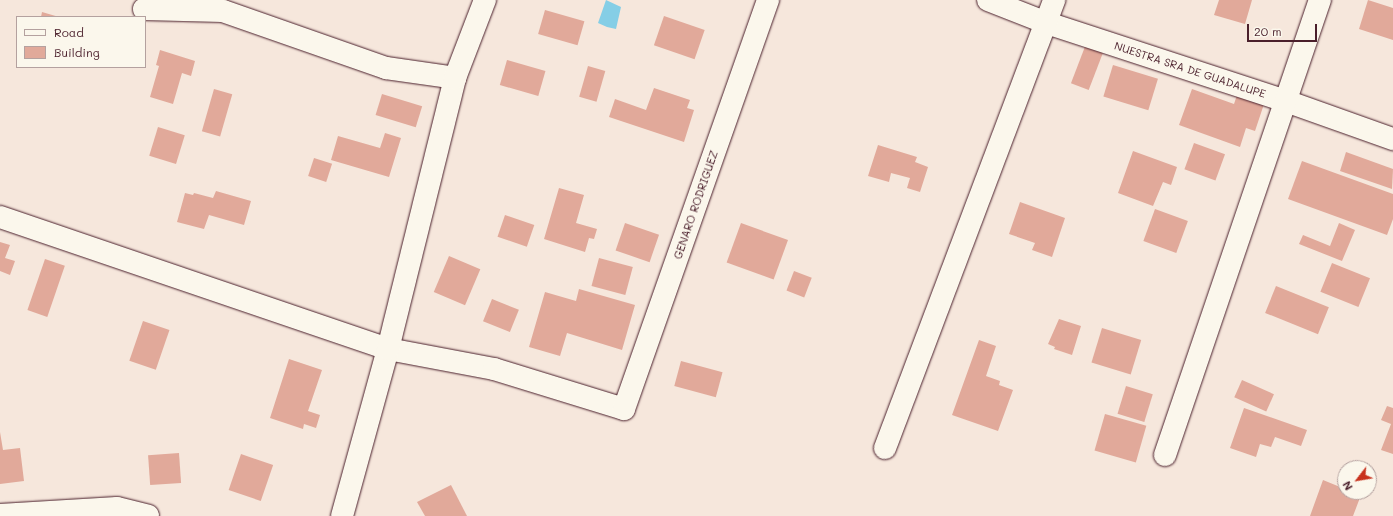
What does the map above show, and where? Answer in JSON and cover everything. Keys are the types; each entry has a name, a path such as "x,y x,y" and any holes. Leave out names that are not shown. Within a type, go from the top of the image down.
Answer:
{"street":[{"path":"342,516 388,350 455,78 486,0"},
{"name":"GENARO RODRIGUEZ","path":"388,350 494,369 624,409 768,0"},
{"name":"NUESTRA SRA DE GUADALUPE","path":"988,0 1047,23 1286,101 1393,139"},
{"path":"885,448 1047,23 1054,0"},
{"path":"1165,455 1320,0"},
{"path":"144,9 223,11 386,68 455,78"},
{"path":"0,217 388,350"},
{"path":"0,515 119,512 148,516"}],"water":[{"path":"606,0 621,7 616,29 598,23"}],"building":[{"path":"1219,0 1252,0 1245,24 1214,15"},
{"path":"1368,0 1393,8 1393,40 1359,29"},
{"path":"545,10 584,21 578,45 538,34"},
{"path":"42,12 56,16 41,16"},
{"path":"664,16 705,30 695,59 654,45"},
{"path":"1086,44 1104,51 1089,90 1071,83"},
{"path":"160,50 195,61 191,76 182,73 173,104 150,97 159,66 156,65"},
{"path":"507,60 545,71 538,96 500,85"},
{"path":"1113,65 1158,79 1148,110 1103,97"},
{"path":"588,66 605,71 596,102 579,97"},
{"path":"654,88 690,100 687,108 694,110 684,142 609,117 615,99 646,110"},
{"path":"214,89 232,94 220,137 202,131"},
{"path":"1192,89 1234,104 1237,95 1264,104 1255,131 1246,128 1240,147 1179,125"},
{"path":"382,94 422,106 416,127 376,115"},
{"path":"158,127 185,135 176,164 149,156"},
{"path":"385,133 401,138 389,177 331,160 338,136 380,148"},
{"path":"1194,143 1225,154 1215,181 1184,169"},
{"path":"878,145 917,157 915,162 928,167 920,192 907,188 910,178 891,173 889,182 868,176"},
{"path":"1133,151 1177,167 1171,185 1163,182 1153,206 1118,193"},
{"path":"1346,152 1393,169 1392,189 1340,171"},
{"path":"314,158 332,164 326,182 308,176"},
{"path":"1302,161 1393,194 1393,219 1387,235 1288,199"},
{"path":"559,188 584,195 576,223 597,229 594,239 589,238 585,252 544,239"},
{"path":"216,191 251,201 244,225 209,215 204,229 177,222 185,193 193,195 194,193 213,198"},
{"path":"1020,202 1065,218 1052,257 1032,250 1035,243 1009,234"},
{"path":"1155,209 1188,221 1176,253 1143,241"},
{"path":"505,215 534,225 527,247 498,237"},
{"path":"625,223 659,235 650,262 616,250"},
{"path":"741,223 788,240 774,280 727,262"},
{"path":"1339,223 1355,230 1342,261 1299,244 1303,235 1330,246"},
{"path":"0,242 10,245 5,258 15,261 10,275 0,271"},
{"path":"449,256 480,269 465,305 434,292"},
{"path":"599,258 633,267 625,295 591,286"},
{"path":"45,259 65,266 47,317 27,310"},
{"path":"1332,263 1370,278 1358,307 1320,292"},
{"path":"794,271 812,278 804,297 786,291"},
{"path":"1276,286 1329,307 1318,334 1265,313"},
{"path":"579,289 635,305 622,350 567,333 560,356 529,347 545,292 576,301"},
{"path":"492,299 519,310 510,332 483,321"},
{"path":"1059,319 1081,326 1072,355 1054,349 1055,347 1048,344"},
{"path":"143,321 169,330 156,370 129,361"},
{"path":"1102,328 1141,340 1131,374 1091,362"},
{"path":"979,340 996,346 986,376 1000,381 999,385 1013,390 998,431 952,415"},
{"path":"289,359 322,370 308,411 320,415 316,428 304,424 303,429 270,418"},
{"path":"681,361 723,372 716,397 674,386"},
{"path":"1242,380 1274,394 1266,412 1234,397"},
{"path":"1126,386 1153,394 1144,422 1118,414"},
{"path":"1387,406 1393,408 1393,454 1381,450 1391,424 1381,420"},
{"path":"1244,408 1307,430 1301,446 1275,437 1271,447 1260,444 1256,457 1230,448"},
{"path":"1105,414 1146,426 1136,462 1095,451"},
{"path":"0,432 3,450 20,448 24,481 0,484"},
{"path":"179,453 181,483 150,485 148,455"},
{"path":"241,454 273,465 261,501 229,490"},
{"path":"1323,480 1337,486 1337,500 1359,500 1353,516 1310,516"},
{"path":"451,485 467,516 425,516 417,502"}]}
